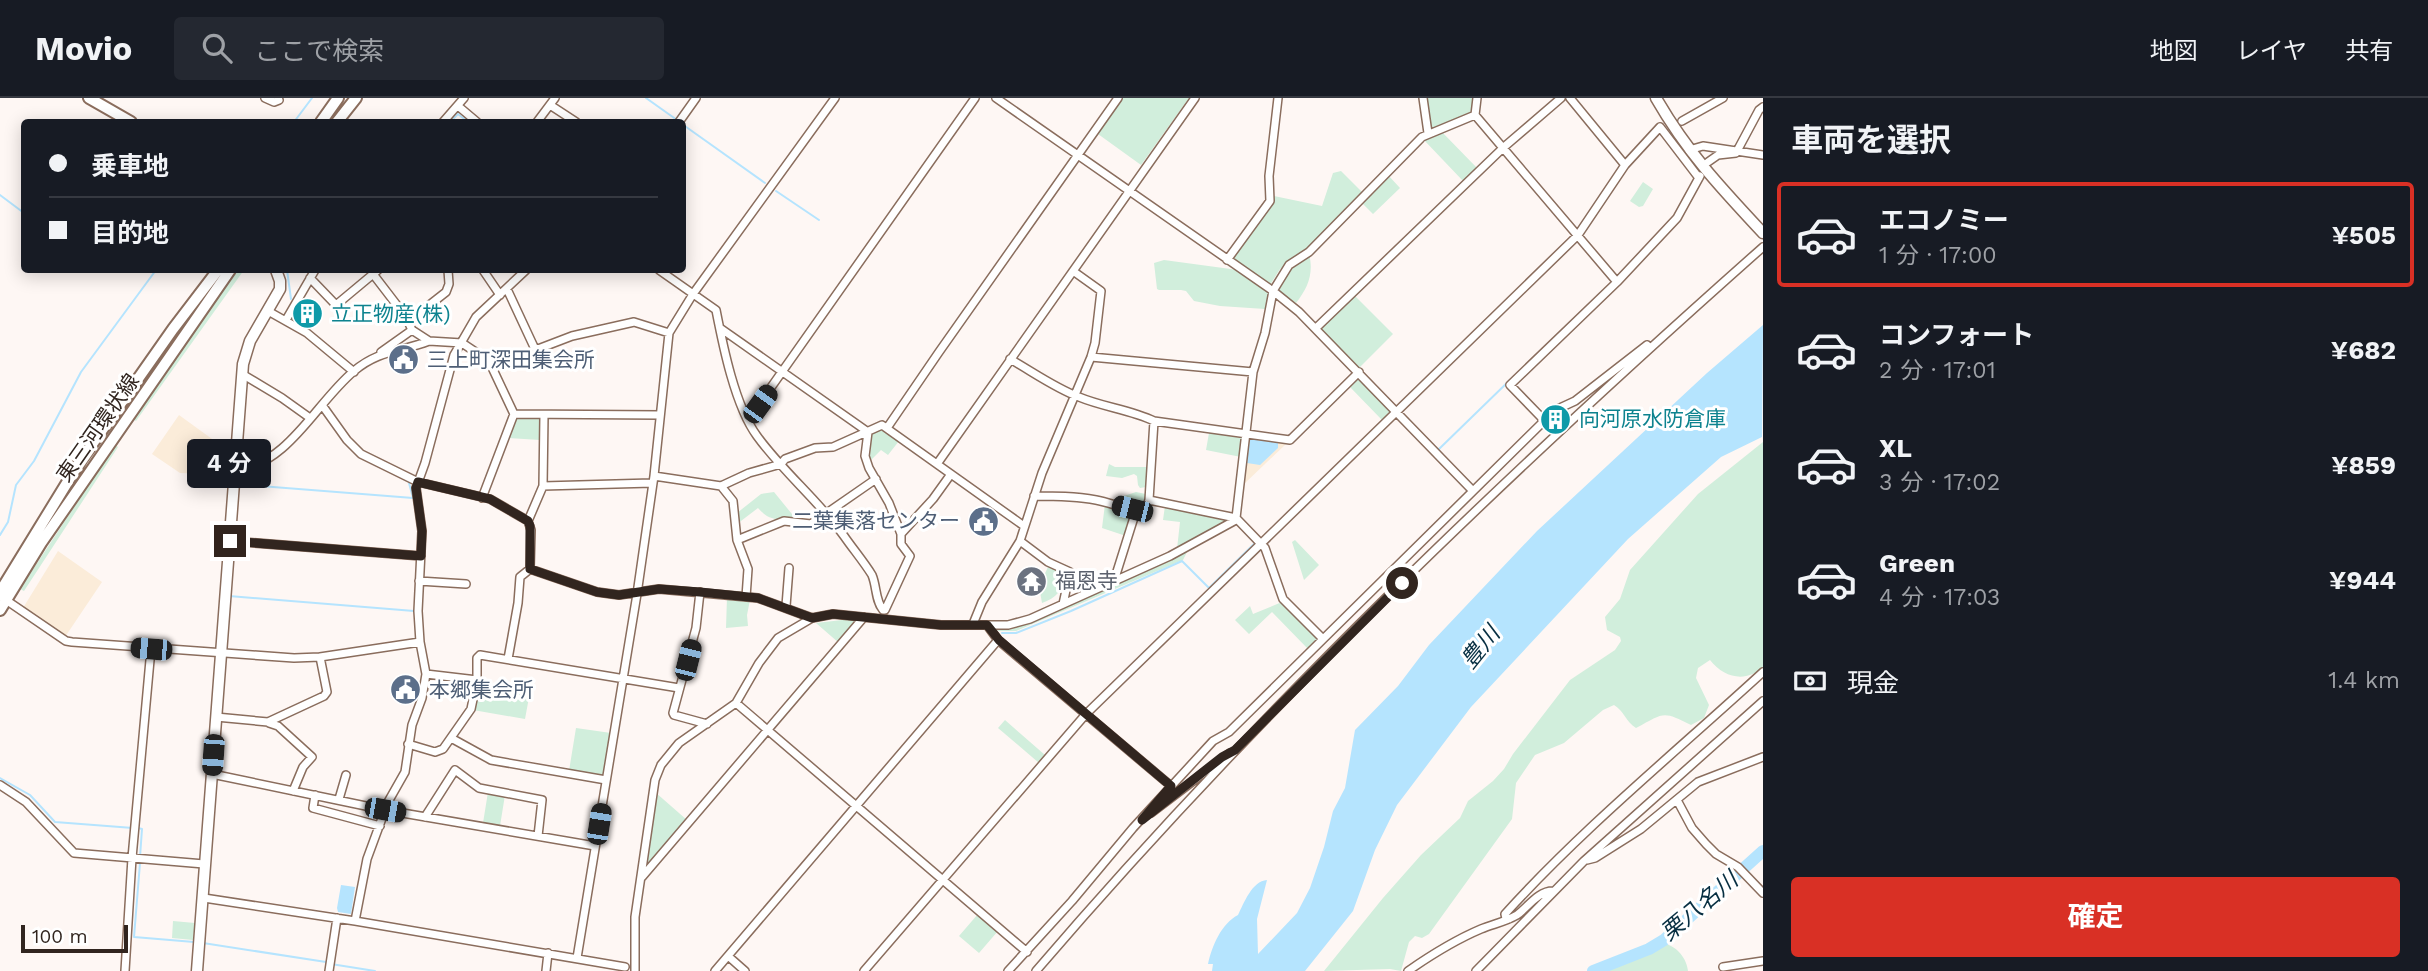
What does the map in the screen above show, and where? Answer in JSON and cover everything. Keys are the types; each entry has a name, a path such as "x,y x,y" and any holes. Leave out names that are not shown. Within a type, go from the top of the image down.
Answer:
{"main road":[{"path":"323,119 338,98"},
{"path":"339,119 356,98"},
{"path":"91,99 126,119"},
{"name":"東三河環状線","path":"1,600 81,460 216,273"},
{"name":"東三河環状線","path":"1,600 228,273"}],"street":[{"path":"265,98 274,102 279,100"},
{"path":"446,119 464,98"},
{"path":"681,119 696,98"},
{"path":"576,958 637,594 669,333 693,294 835,98"},
{"path":"748,420 975,98"},
{"path":"996,98 1273,291 1316,328 1472,490"},
{"path":"887,429 1118,98"},
{"path":"937,464 1195,98"},
{"path":"1227,260 1270,201 1269,176 1278,98"},
{"path":"1423,98 1428,133"},
{"path":"1476,98 1475,115 1617,282"},
{"path":"1316,328 1504,147 1561,98"},
{"path":"1570,98 1625,165"},
{"path":"1656,98 1708,175 1763,233"},
{"path":"1682,121 1723,98"},
{"path":"539,119 552,101 573,119"},
{"path":"458,106 473,119"},
{"path":"1708,162 1716,156 1737,151 1763,107"},
{"path":"1236,518 1253,372 1265,333 1273,291 1289,265 1309,251 1422,136 1475,115"},
{"path":"864,971 1086,714 1578,235 1625,165 1662,127 1700,177 1677,218 1617,282 1510,385 1542,419"},
{"path":"1689,150 1703,146 1763,155"},
{"path":"1036,971 1235,750 1367,617 1660,338 1763,247"},
{"path":"973,624 982,602 1020,541 1034,496 1095,343 1101,291 1073,271"},
{"path":"197,971 242,374 247,348 280,289 277,273"},
{"path":"286,320 313,273"},
{"path":"310,278 336,305 374,273"},
{"path":"376,273 409,321 412,330 429,341"},
{"path":"409,321 446,292 448,273"},
{"path":"484,273 500,295"},
{"path":"355,921 367,859 385,810 405,772 412,725 422,698 426,674 420,642 422,531 416,488 448,371 476,317 523,273"},
{"path":"663,273 716,310 738,394 748,420 758,437 781,464 827,512 873,577 878,604 885,610 910,556 901,544 901,534 889,503 865,456 868,432"},
{"path":"507,289 534,347 538,349 572,336 634,322 669,333"},
{"path":"268,311 328,349 354,372"},
{"path":"720,328 868,432"},
{"path":"236,471 258,465 272,457 354,372 412,330"},
{"path":"1008,971 1213,741 1229,732 1542,422 1542,419 1549,413 1569,405 1660,338"},
{"path":"374,356 429,341 462,343 489,361 514,414 482,498"},
{"path":"1091,357 1253,372"},
{"path":"1010,359 1075,396 1154,421 1290,440 1359,372"},
{"path":"242,374 310,418"},
{"path":"322,405 360,454 418,482 498,503 528,521 531,530 530,569 520,577 508,659"},
{"path":"514,414 660,415"},
{"path":"528,521 543,486 544,415"},
{"path":"1034,496 1071,496 1145,511 1149,500 1154,421"},
{"path":"543,486 653,479 720,486 749,473 781,464 785,458 815,448 833,447 882,425 1024,526"},
{"path":"901,534 933,499 951,474"},
{"path":"737,540 784,521 811,524 876,480"},
{"path":"720,486 733,501 737,540 748,569 746,597"},
{"path":"1149,500 1236,518 1261,542 1283,599 1322,638"},
{"path":"1114,581 1136,511"},
{"path":"635,971 635,917 655,780 661,765 679,743 736,703 755,669 778,638 812,618 833,614 941,625 1007,625 1030,618 1170,556 1236,518"},
{"path":"230,541 421,556"},
{"path":"1020,541 1048,562 1070,572 1063,604"},
{"path":"786,606 789,568"},
{"path":"530,569 597,592 619,595 659,589 746,597 786,606 812,618"},
{"path":"419,581 466,584"},
{"path":"700,592 696,628 674,715 707,724"},
{"path":"1,600 66,641 294,658 320,657 420,642"},
{"path":"641,877 864,617"},
{"path":"987,625 999,640 1171,786"},
{"path":"715,971 999,640"},
{"path":"125,971 132,858 151,649"},
{"path":"408,744 428,751 440,751 451,738 471,709 480,655 679,688"},
{"path":"268,722 327,694 320,657"},
{"path":"1509,919 1506,919 1505,914 1539,876 1763,672"},
{"path":"426,674 477,680"},
{"path":"1476,971 1584,861 1763,701"},
{"path":"736,703 1027,952"},
{"path":"216,717 268,722 278,726 312,757 303,767 293,791"},
{"path":"451,738 491,760 606,779"},
{"path":"1142,820 1222,757 1235,750"},
{"path":"1584,861 1595,858 1641,829 1698,782 1763,757"},
{"path":"425,817 455,770 479,788 542,800 538,836"},
{"path":"212,774 385,810 595,845"},
{"path":"339,799 346,775"},
{"path":"0,785 26,802 74,853 204,864"},
{"path":"315,795 313,808 380,826"},
{"path":"1677,800 1692,828 1706,844 1738,867 1763,893"},
{"path":"1408,971 1445,947 1509,919 1543,892 1553,891"},
{"path":"204,898 625,967"},
{"path":"329,971 337,918"},
{"path":"546,971 548,953"},
{"path":"728,956 745,971"},
{"path":"590,971 591,961"},
{"path":"1723,967 1763,961"}],"shaded area":[{"path":"179,415 230,452 229,475 180,473 152,454"},
{"path":"1249,438 1286,444 1243,485"},
{"path":"58,551 102,582 65,637 23,608"}],"green space":[{"path":"1122,98 1189,98 1141,165 1098,134"},
{"path":"1426,98 1474,98 1470,114 1433,128 1429,125"},
{"path":"1441,131 1478,169 1464,182 1423,139"},
{"path":"1341,171 1362,192 1308,249 1280,269 1270,285 1232,258 1272,203 1274,196 1322,206 1333,173"},
{"path":"1388,175 1400,188 1373,214 1361,202"},
{"path":"1643,182 1653,189 1643,206 1639,207 1630,201"},
{"path":"1309,254 1309,280 1296,303 1276,289 1291,266"},
{"path":"1164,260 1238,270 1268,290 1270,293 1265,309 1220,306 1194,301 1186,291 1159,290 1154,263"},
{"path":"236,273 242,273 136,421 133,419"},
{"path":"1355,296 1393,334 1359,368 1321,329"},
{"path":"1358,376 1392,411 1382,420 1349,386"},
{"path":"517,417 540,419 540,440 507,438"},
{"path":"879,429 899,441 888,455 881,450 869,462 870,435"},
{"path":"1209,433 1243,438 1241,457 1206,450"},
{"path":"1763,442 1763,667 1742,677 1722,671 1710,660 1698,668 1696,678 1709,705 1704,718 1691,725 1663,715 1636,728 1614,705 1603,710 1564,743 1535,755 1516,783 1512,819 1429,934 1422,938 1415,936 1409,942 1401,971 1324,971 1421,855 1460,818 1468,801 1504,769 1570,680 1615,650 1621,641 1620,637 1607,630 1605,617 1620,599 1630,570 1698,494"},
{"path":"115,445 118,447 24,591 20,589"},
{"path":"1109,464 1115,467 1148,467 1146,487 1140,488 1134,474 1122,478 1106,476"},
{"path":"774,492 796,519 771,518 758,508 737,524 737,513 761,494"},
{"path":"1136,492 1146,494 1141,507 1136,509 1122,504 1124,496"},
{"path":"1105,504 1133,513 1126,536 1102,528"},
{"path":"1165,506 1231,518 1177,549 1180,522 1163,520"},
{"path":"1295,540 1319,565 1304,580 1292,542"},
{"path":"1190,546 1183,560 1016,631 998,631 999,627 1008,627"},
{"path":"1048,567 1067,575 1058,593 1042,603 1039,586"},
{"path":"727,597 750,600 748,626 726,628"},
{"path":"1282,602 1318,638 1308,649 1272,612 1249,634 1235,620 1250,606 1253,614"},
{"path":"851,619 856,623 839,643 816,623"},
{"path":"479,683 530,692 525,719 473,710"},
{"path":"1005,720 1045,755 1039,763 998,728"},
{"path":"576,728 611,733 603,777 569,771"},
{"path":"488,792 505,795 500,826 483,823"},
{"path":"655,792 687,820 645,869"},
{"path":"978,914 998,931 979,953 959,936"},
{"path":"173,921 195,923 193,940 172,938"},
{"path":"1665,944 1674,947 1681,954 1688,971 1605,971 1653,952"}],"water":[{"name":"豊川","path":"1763,325 1762,437 1721,457 1628,539 1471,707 1397,805 1375,850 1353,911 1305,971 1212,971 1213,964 1208,964 1218,936 1238,915 1249,893 1257,884 1267,880 1257,919 1258,954 1297,913 1310,888 1333,811 1345,788 1355,730 1398,686 1429,645 1537,531 1707,373"},
{"path":"1250,439 1278,443 1278,448 1260,465 1247,463"},
{"path":"341,885 355,887 351,914 338,912"}],"waterway":[{"path":"296,119 312,98"},
{"path":"646,98 676,119"},
{"path":"453,119 458,114 464,119"},
{"path":"686,127 765,183"},
{"path":"776,191 819,220"},
{"path":"0,195 21,211"},
{"path":"0,535 8,522 16,485 34,461 81,372 154,273"},
{"path":"287,273 291,299"},
{"path":"1438,450 1511,379"},
{"path":"239,480 248,485 413,498 409,483"},
{"path":"1002,633 1016,633 1182,561 1209,588 1256,542"},
{"path":"229,596 414,611"},
{"path":"0,778 30,795 55,822 133,828"},
{"path":"138,828 142,829 140,857"},
{"name":"栗八名川","path":"1593,971 1649,949 1664,940 1763,851"},
{"path":"140,863 134,937 194,942"},
{"path":"203,943 326,962"},
{"path":"331,964 375,971"}],"place":[{"name":"立正物産(株)","path":"308,314"},
{"name":"三上町深田集会所","path":"404,360"},
{"name":"向河原水防倉庫","path":"1556,419"},
{"name":"二葉集落センター","path":"983,521"},
{"name":"福恩寺","path":"1032,581"},
{"name":"本郷集会所","path":"406,690"}],"route":[{"path":"230,541 421,556 422,531 416,488 418,482 490,499 528,521 531,530 529,568 597,592 619,595 659,589 700,592 758,598 786,606 812,618 833,614 941,625 987,625 999,640 1171,786 1142,820 1222,757 1235,750 1402,583"}]}
